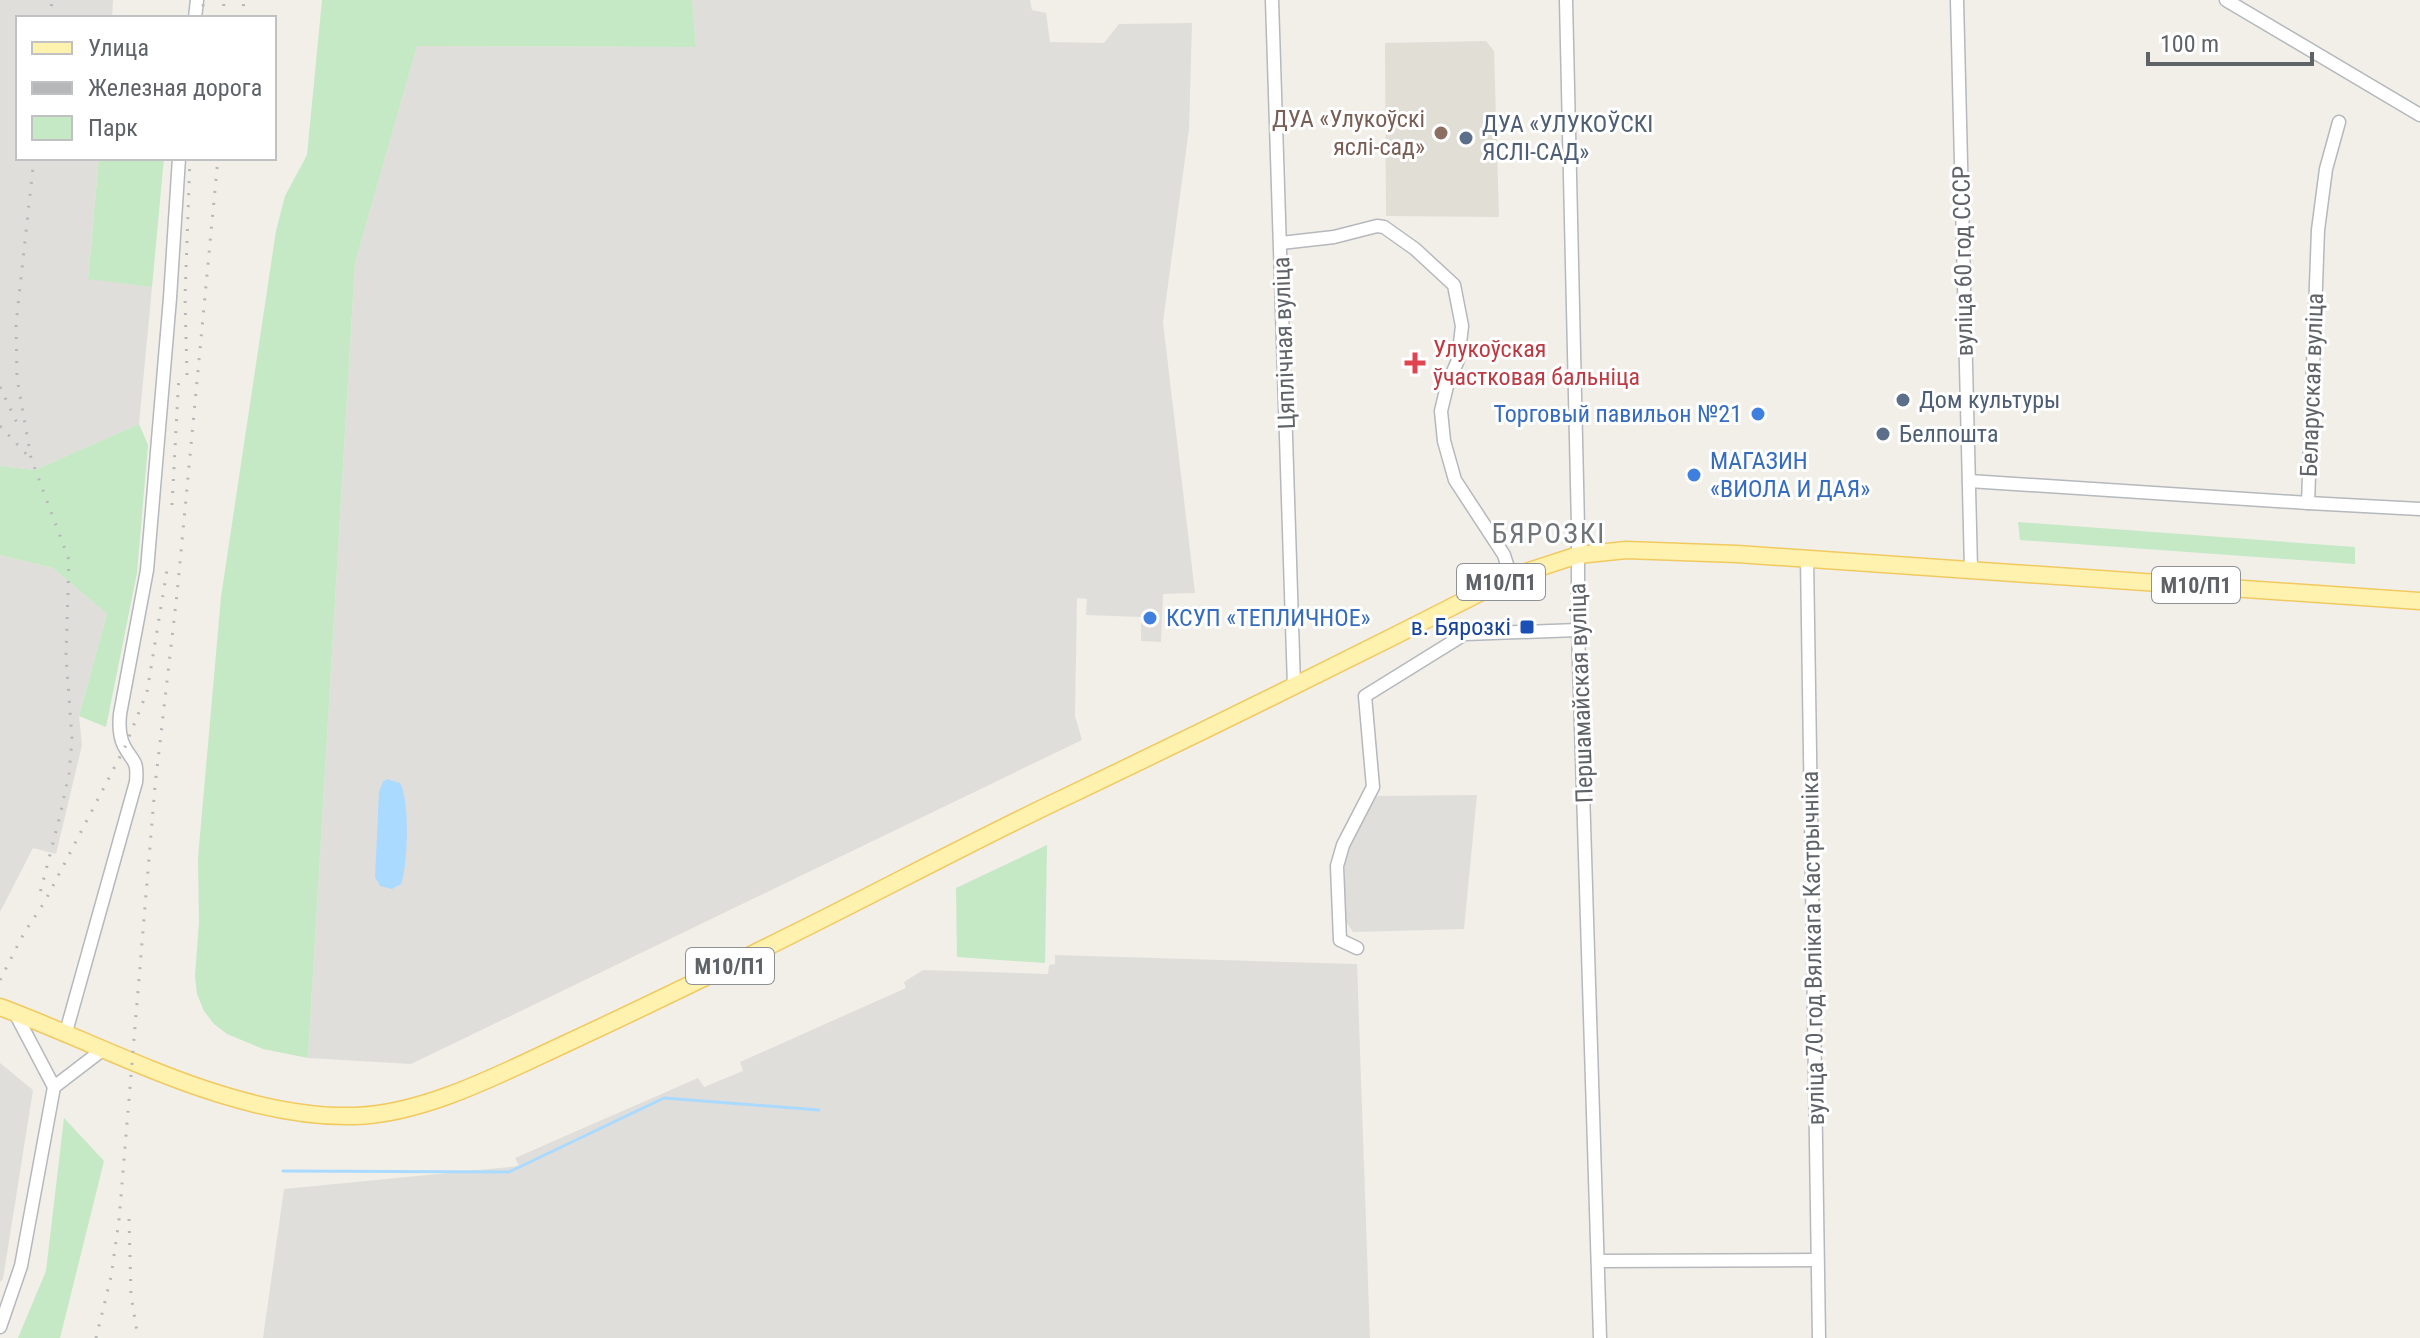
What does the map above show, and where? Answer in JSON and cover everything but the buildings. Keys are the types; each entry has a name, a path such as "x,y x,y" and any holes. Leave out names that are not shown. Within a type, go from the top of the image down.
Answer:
{"main road":[{"name":"М10/П1","path":"8,1010 66,1032 101,1051 190,1083 282,1109 341,1116 394,1113 511,1069 687,987 1511,577 1578,555 1626,550 1807,558 2420,601"}],"street":[{"name":"Цяплічная вуліца","path":"1272,0 1294,686"},
{"name":"Першамайская вуліца","path":"1566,0 1578,630 1600,1338"},
{"name":"вуліца 60 год СССР","path":"1957,0 1971,569"},
{"path":"2226,0 2420,115"},
{"name":"Беларуская вуліца","path":"1969,481 2308,503 2318,230 2326,169 2339,122"},
{"path":"66,1032 136,782 134,757 125,747 119,727 147,570 179,160"},
{"path":"1281,243 1384,227 1415,249 1454,285 1462,326 1458,360 1441,411 1444,441 1455,480 1504,555 1511,577"},
{"path":"2308,503 2420,509"},
{"name":"вуліца 70 год Вялікага Кастрычніка","path":"1807,558 1819,1338"},
{"path":"1357,948 1340,940 1337,866 1343,845 1373,787 1365,696 1465,634 1578,630"},
{"path":"0,1327 21,1266 54,1087 8,1010"},
{"path":"54,1087 101,1051"},
{"path":"1599,1261 1817,1260"}],"shaded area":[{"path":"0,0 113,0 112,16 16,16 16,160 99,160 88,278 152,287 139,424 35,470 0,466"},
{"path":"692,0 1030,0 1032,10 1046,13 1050,42 1104,43 1119,24 1192,23 1189,129 1163,322 1195,593 1163,594 1161,642 1141,641 1141,617 1086,615 1087,599 1077,598 1075,716 1082,740 411,1064 308,1058 355,263 417,46 696,47"},
{"name":"ДУА «Улукоўскі яслі-сад»","path":"1486,41 1494,51 1499,217 1386,216 1385,43"},
{"path":"0,555 53,568 107,614 79,716 82,745 56,854 33,848 0,912"},
{"path":"1477,795 1464,929 1353,932 1345,920 1345,857 1374,796"},
{"path":"1055,955 1357,964 1370,1338 263,1338 284,1189 519,1166 515,1158 698,1078 704,1087 743,1071 740,1062 906,988 904,982 923,970 1048,974 1049,965 1055,964"},
{"path":"0,1063 33,1090 3,1279 0,1282"}],"green space":[{"path":"322,0 692,0 696,47 417,46 355,263 308,1058 263,1049 227,1034 204,1011 197,994 195,976 199,923 198,858 221,597 276,231 285,196 307,155"},
{"path":"99,160 164,160 152,287 88,279"},
{"path":"139,424 148,445 137,573 106,727 79,716 107,614 53,568 0,555 0,466 35,470"},
{"path":"2018,522 2355,547 2355,564 2020,540"},
{"path":"1047,845 1045,963 957,957 956,888"},
{"path":"64,1118 104,1161 60,1338 18,1338 46,1271"}],"water":[{"path":"387,779 400,783 407,817 403,875 401,884 392,889 380,886 375,877 379,792"}],"waterway":[{"path":"283,1171 509,1172 664,1098 819,1110"}],"railway":[{"path":"50,16 52,0"},
{"path":"201,16 204,0"},
{"path":"223,16 224,0"},
{"path":"242,16 244,0"},
{"path":"34,160 16,324 17,378 31,458 69,560 66,656 72,739 69,774 39,897"},
{"path":"187,375 185,298 190,160"},
{"path":"96,1338 111,1277 119,1220 155,786 177,594 218,160"},
{"path":"172,505 179,374"},
{"path":"0,387 18,425"},
{"path":"0,426 30,458"},
{"path":"0,980 125,747 147,692 167,570"},
{"path":"129,1219 131,1295 138,1338"}],"place":[{"name":"ДУА «Улукоўскі яслі-сад»","path":"1441,133"},
{"name":"ДУА «УЛУКОЎСКІ ЯСЛІ-САД»","path":"1466,138"},
{"name":"Улукоўская ўчастковая бальніца","path":"1415,363"},
{"name":"Дом культуры","path":"1903,400"},
{"name":"Торговый павильон №21","path":"1758,414"},
{"name":"Белпошта","path":"1883,434"},
{"name":"МАГАЗИН «ВИОЛА И ДАЯ»","path":"1694,475"},
{"name":"КСУП «ТЕПЛИЧНОЕ»","path":"1150,618"},
{"name":"в. Бярозкі","path":"1527,627"}],"district":[{"name":"БЯРОЗКІ","path":"1549,533"}]}
